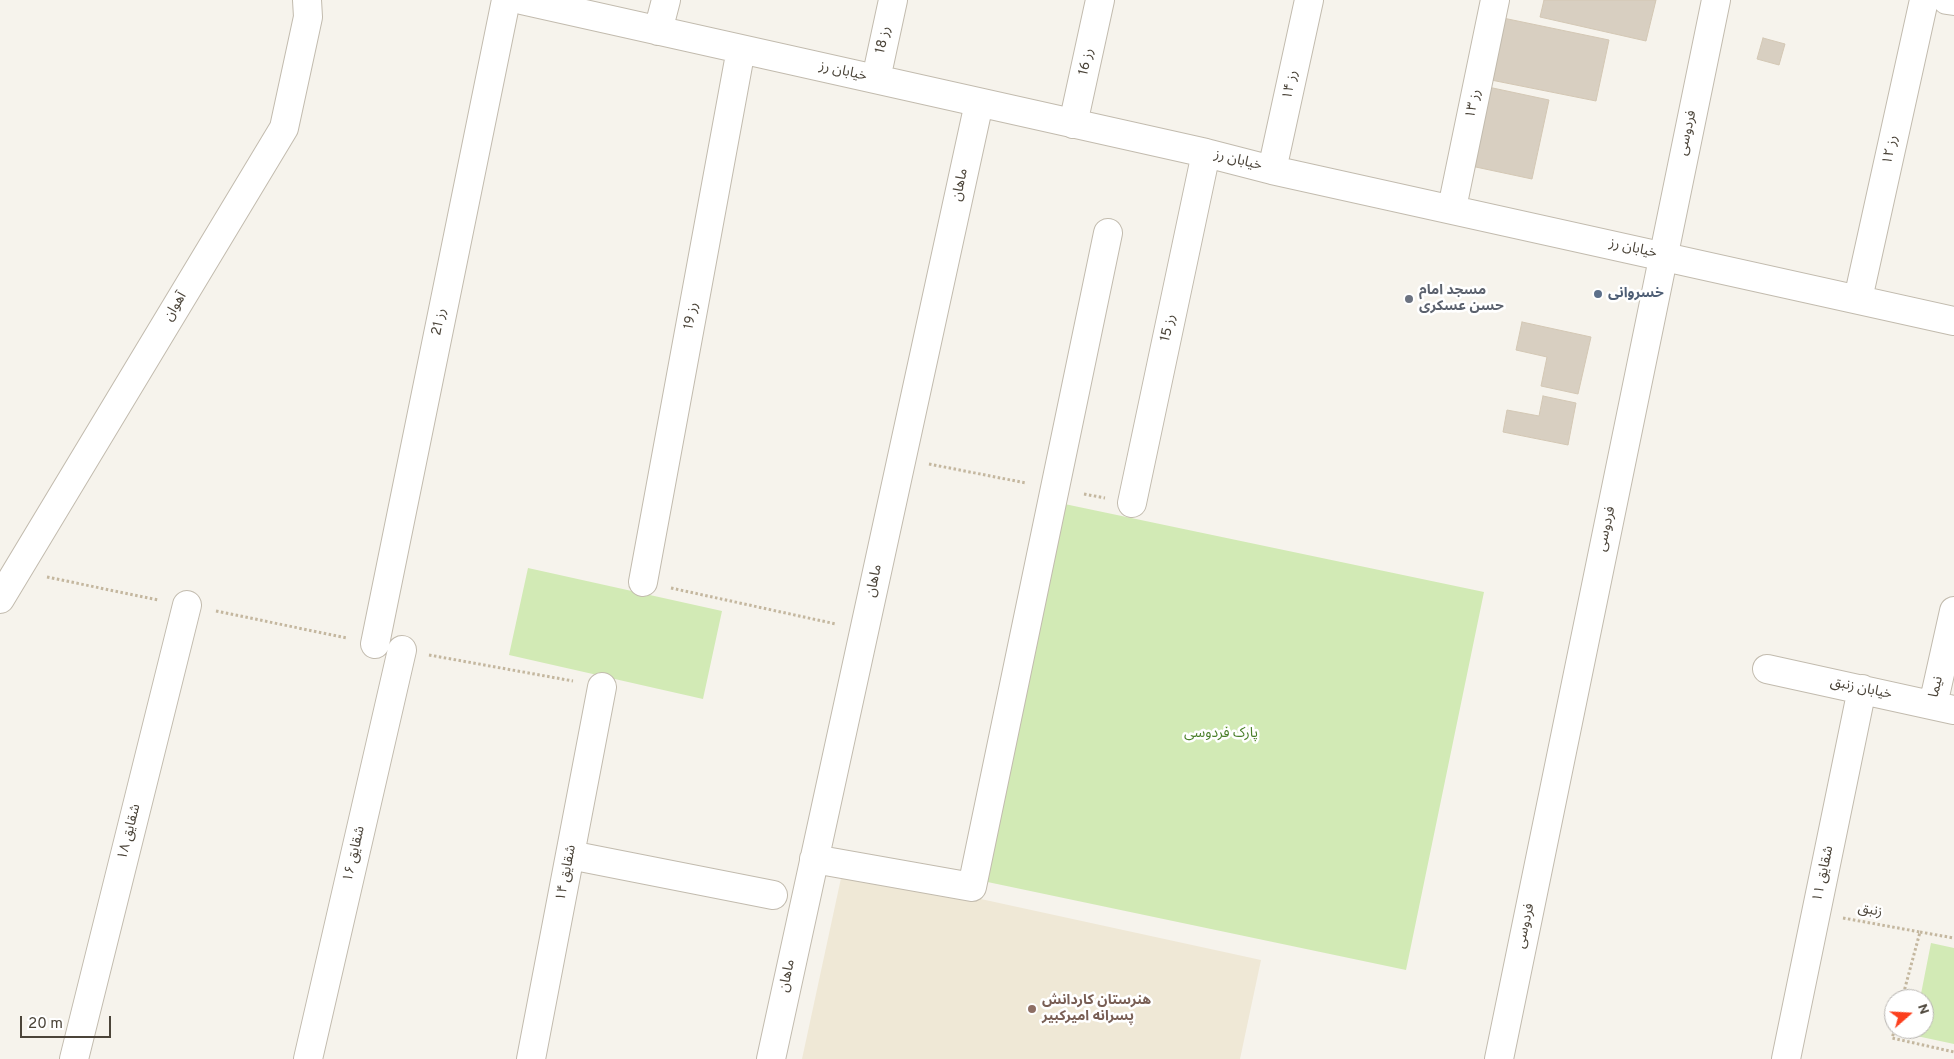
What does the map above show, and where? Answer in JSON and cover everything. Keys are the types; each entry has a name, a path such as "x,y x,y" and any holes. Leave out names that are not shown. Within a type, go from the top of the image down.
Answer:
{"street":[{"name":"آهوان","path":"0,599 284,128 308,17 307,0"},
{"name":"رز 21","path":"375,644 506,0"},
{"name":"خیابان رز","path":"522,0 1206,153 1272,170 1452,208 1954,321"},
{"path":"658,31 666,0"},
{"name":"رز 18","path":"876,79 892,0"},
{"name":"رز 16","path":"1073,124 1100,0"},
{"name":"رز ۱۴","path":"1272,170 1309,0"},
{"name":"رز ۱۳","path":"1452,208 1495,0"},
{"name":"فردوسی","path":"1499,1059 1716,0"},
{"name":"رز ۱۲","path":"1858,299 1924,0"},
{"path":"1947,0 1954,1"},
{"name":"رز 19","path":"643,582 741,49"},
{"name":"ماهان","path":"770,1059 979,103"},
{"name":"رز 15","path":"1132,503 1206,153"},
{"path":"814,859 972,887 1108,233"},
{"name":"شقایق ۱۸","path":"74,1059 187,606"},
{"name":"نیما","path":"1943,708 1954,611"},
{"name":"شقایق ۱۶","path":"308,1059 402,650"},
{"name":"خیابان زنبق","path":"1768,669 1943,708"},
{"name":"شقایق ۱۴","path":"531,1059 602,687"},
{"name":"شقایق ۱۱","path":"1786,1059 1862,690"},
{"path":"570,855 773,895"}],"path":[{"path":"902,458 1132,503"},
{"path":"17,571 375,644"},
{"path":"643,582 864,630"},
{"path":"402,650 602,687"},
{"name":"زنبق","path":"1816,913 1954,938"},
{"path":"1905,989 1920,932"},
{"path":"1896,1039 1954,1052"}],"shaded area":[{"name":"هنرستان کاردانش پسرانه امیرکبیر","path":"843,869 1261,960 1240,1059 802,1059"}],"green space":[{"name":"پارک فردوسی","path":"1055,502 1484,592 1406,970 978,880"},
{"path":"528,568 722,611 703,699 509,655"},
{"path":"1931,943 1954,948 1954,1044 1931,1039 1934,1039 1934,989 1922,989"}],"building":[{"path":"1544,0 1656,0 1646,41 1540,17"},
{"path":"1503,18 1609,40 1596,101 1491,80"},
{"path":"1763,38 1785,44 1779,65 1757,59"},
{"path":"1488,87 1549,100 1532,179 1471,166"},
{"path":"1522,322 1591,337 1578,394 1541,386 1547,357 1516,350"},
{"path":"1543,396 1576,403 1568,445 1503,432 1507,410 1539,416"}],"place":[{"name":"خسروانی","path":"1598,294"},
{"name":"مسجد امام حسن عسکری","path":"1409,299"},
{"name":"هنرستان کاردانش پسرانه امیرکبیر","path":"1032,1009"}]}
